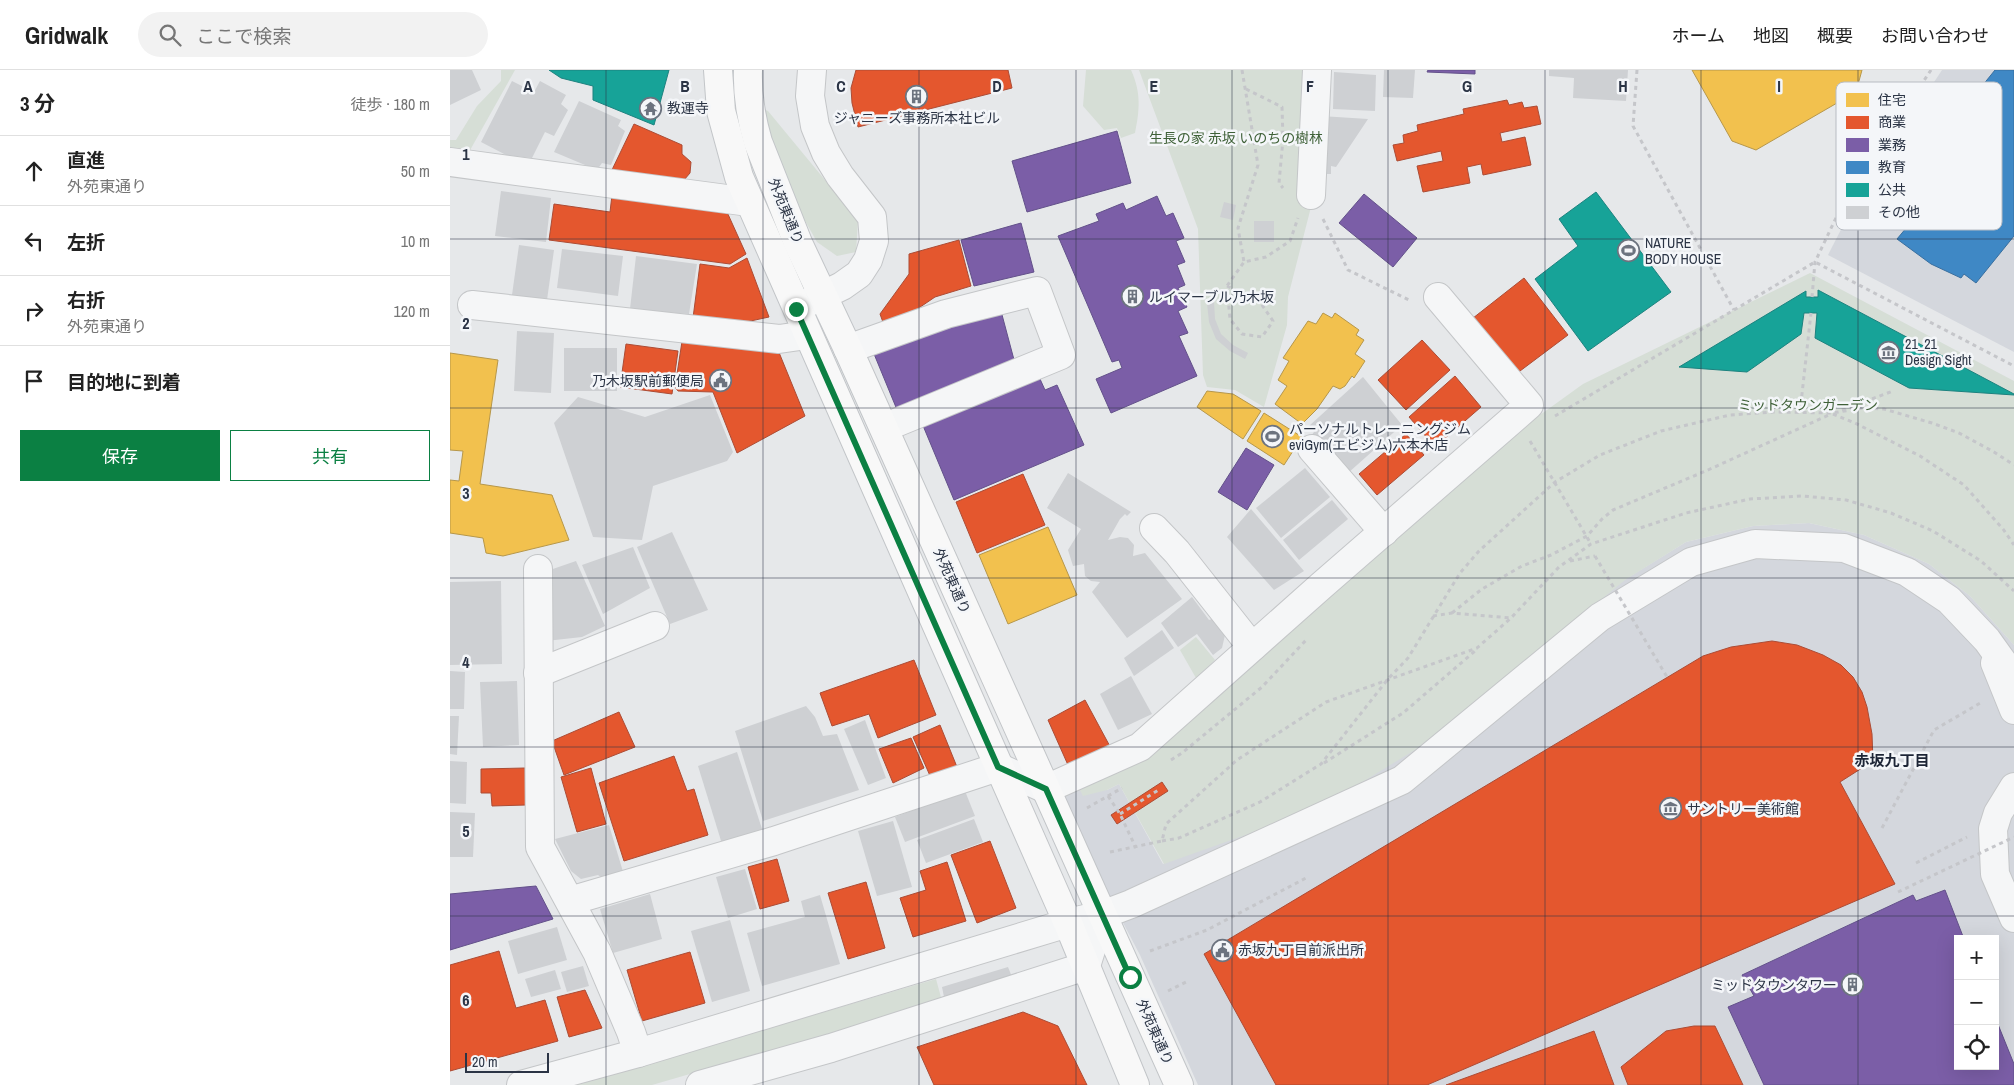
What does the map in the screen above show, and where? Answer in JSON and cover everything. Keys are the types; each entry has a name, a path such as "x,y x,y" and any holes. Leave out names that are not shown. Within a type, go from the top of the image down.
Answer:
{"main road":[{"path":"718,70 718,91 724,129 749,202 1068,923 1135,1085"},
{"name":"外苑東通り","path":"748,70 750,107 758,142 798,243 848,349 1179,1085"}],"street":[{"path":"796,309 842,286 859,274 868,260 874,241 872,218 840,176 826,153 815,126 810,96 812,70"},
{"path":"1303,203 1316,70"},
{"path":"450,162 749,202"},
{"path":"848,349 946,314 1037,291 1061,355 898,422"},
{"path":"570,901 774,840 998,767 1046,789 1140,747 1529,406 1438,297"},
{"path":"472,305 779,339 807,335"},
{"path":"1312,449 1384,532"},
{"path":"1154,528 1177,552 1252,647"},
{"path":"521,1085 638,1053 1131,904 1402,780 1600,617 1691,562 1755,544 1844,548 1907,572 1949,600 1987,640 2011,692"},
{"path":"538,569 540,847 597,952 638,1053"},
{"path":"538,673 654,626"},
{"path":"2014,787 1998,813 1993,829 1995,874 2014,918"},
{"path":"2014,810 2012,826 2014,836"},
{"path":"700,1085 831,1048 1086,966 1102,914"}],"path":[{"path":"1242,70 1258,165 1238,228 1244,262"},
{"path":"1637,70 1633,126 1734,310"},
{"path":"1923,82 1931,70"},
{"path":"1245,89 1282,107 1283,139 1279,183 1284,191"},
{"path":"1227,286 1260,302 1273,321 1262,337 1242,334 1230,319 1227,286 1244,262 1266,257 1290,241 1303,203"},
{"path":"1303,203 1348,270 1420,306 1438,297"},
{"path":"1812,297 1815,262 1836,218"},
{"path":"1548,420 1815,262"},
{"path":"1815,262 2014,366"},
{"path":"1800,412 1811,313"},
{"path":"1452,613 1482,589 1522,566 1551,556 1587,536 1613,510 1708,470 1832,413 1893,392"},
{"path":"1321,764 1388,679 1408,658 1432,616 1460,574 1479,551 1554,482 1600,454 1661,431 1730,415 1773,412 1832,413 1863,408 1884,410 1932,423 1959,433 2014,465"},
{"path":"1832,413 1855,422 1920,456 1964,485 2003,529 2014,545"},
{"path":"1526,434 1592,544"},
{"path":"1567,561 1595,556 1667,677"},
{"path":"1432,616 1452,613 1511,618"},
{"path":"1165,763 1182,753 1262,687 1311,634"},
{"path":"1162,841 1179,838 1260,802 1403,713 1477,648"},
{"path":"1882,828 1934,730 2011,692"},
{"path":"1087,808 1124,787"},
{"path":"1120,814 1160,789"},
{"path":"1108,796 1120,814 1136,848"},
{"path":"1916,863 1974,834"},
{"path":"1898,892 2014,836"},
{"path":"1150,951 1207,930 1306,878"},
{"path":"1168,991 1188,982"}],"shaded area":[{"path":"1942,70 2014,70 2014,352 1828,255 1841,230 2002,230 2002,82 1934,82"},
{"path":"1809,523 1864,535 1929,564 1970,596 2014,645 2014,1085 1198,1085 1140,955 1089,858 1060,792 1067,783 1107,790 1119,784 1163,864 1686,542 1753,526"}],"green space":[{"path":"501,70 515,70 469,152 450,156 450,140 456,140 477,106 501,81"},
{"path":"1086,70 1131,70 1137,86 1139,101 1135,133 1121,138 1117,128 1104,130 1083,106"},
{"name":"生長の家 赤坂 いのちの樹林","path":"1139,70 1308,70 1311,207 1288,297 1287,325 1264,407 1235,390 1207,387 1203,375 1198,229"},
{"path":"759,107 768,111 858,220 856,252 837,256 817,242 778,173"},
{"name":"ミッドタウンガーデン","path":"1810,273 2014,381 2014,645 1970,596 1929,564 1864,535 1809,523 1753,526 1686,542 1625,580 1428,742 1318,809 1164,864 1119,784 1107,790 1083,796 1075,780 1295,625 1522,428 1583,384"},
{"path":"1196,637 1215,660 1196,678 1180,650"},
{"path":"936,979 942,1001 652,1085 575,1085"}],"building: 住宅":[{"path":"1692,70 1862,70 1859,82 1836,82 1836,104 1756,150 1732,141"},
{"path":"1323,313 1332,318 1335,313 1359,330 1356,335 1364,340 1355,354 1365,361 1354,378 1352,376 1345,386 1340,389 1333,386 1317,409 1302,424 1275,404 1287,386 1278,380 1289,361 1283,358 1308,321 1316,324"},
{"path":"450,353 498,360 480,484 552,495 569,540 503,556 486,553 483,538 450,533 450,480 459,481 463,451 450,450"},
{"path":"1207,391 1233,394 1261,411 1243,439 1197,407"},
{"path":"1264,413 1302,437 1284,465 1247,441"},
{"path":"1048,527 1077,595 1008,624 979,555"}],"building: 商業":[{"name":"ジャニーズ事務所本社ビル","path":"856,70 1008,70 1012,88 858,127 852,103 851,88"},
{"path":"1507,100 1509,105 1522,102 1524,108 1537,106 1541,124 1500,133 1502,142 1525,137 1531,165 1483,175 1481,164 1467,167 1470,183 1423,192 1417,166 1443,161 1441,151 1397,161 1393,145 1404,143 1403,135 1418,131 1417,125 1464,114 1463,109"},
{"path":"634,124 682,145 682,154 691,162 690,173 684,180 610,174"},
{"path":"612,195 727,212 746,254 730,264 549,240 554,204 610,212"},
{"path":"959,240 971,286 935,297 904,318 884,325 880,314 909,274 909,254"},
{"path":"747,258 769,317 746,322 693,318 700,264 729,268"},
{"path":"1524,278 1568,335 1512,377 1468,322"},
{"path":"683,335 778,350 805,416 737,453 713,392 678,391 675,387"},
{"path":"1422,340 1450,370 1406,410 1378,380"},
{"path":"626,344 678,351 672,394 620,387"},
{"path":"1455,376 1481,407 1435,447 1409,417"},
{"path":"1406,434 1424,455 1377,495 1359,474"},
{"path":"1023,474 1045,525 977,553 956,502"},
{"path":"1772,641 1797,645 1823,655 1841,665 1853,677 1862,692 1872,734 1873,761 1840,782 1895,884 1427,1085 1276,1085 1204,954 1703,656 1731,647"},
{"path":"914,660 936,715 878,738 869,714 832,726 820,693"},
{"path":"1085,700 1113,752 1068,765 1048,720"},
{"path":"619,712 635,747 564,775 552,741"},
{"path":"940,725 957,767 931,778 913,737"},
{"path":"911,738 924,768 893,783 879,749"},
{"path":"674,756 687,791 694,789 708,835 624,861 599,783"},
{"path":"525,768 526,805 492,806 491,793 481,793 481,769"},
{"path":"591,768 606,824 577,832 561,777"},
{"path":"1162,782 1168,791 1117,824 1111,815"},
{"path":"990,841 1016,908 977,923 951,855"},
{"path":"777,859 789,901 760,909 748,867"},
{"path":"947,862 966,921 913,937 900,898 926,890 920,871"},
{"path":"866,882 885,948 848,959 828,893"},
{"path":"499,951 516,1008 545,1000 558,1041 450,1071 450,965"},
{"path":"690,952 705,1003 642,1021 627,970"},
{"path":"585,990 602,1028 569,1037 557,997"},
{"path":"1023,1012 1058,1026 1087,1085 934,1085 917,1047"},
{"path":"1694,1026 1715,1026 1743,1085 1628,1085 1621,1067 1666,1031"},
{"path":"1594,1031 1614,1085 1446,1085"}],"building: 業務":[{"path":"1428,70 1475,70 1475,74 1427,72"},
{"path":"1117,131 1131,183 1027,212 1012,161"},
{"path":"1364,194 1417,238 1393,267 1339,223"},
{"name":"ルイマーブル乃木坂","path":"1157,196 1166,216 1173,213 1184,238 1176,241 1185,262 1177,265 1185,285 1178,288 1187,307 1178,311 1188,333 1179,336 1197,376 1111,413 1096,379 1122,368 1119,360 1112,362 1058,236 1099,221 1096,214 1123,203 1126,210"},
{"path":"1021,223 1034,272 974,286 961,240"},
{"path":"1001,311 1017,371 900,417 872,349"},
{"path":"1035,368 1045,390 1057,385 1084,445 954,500 919,416"},
{"path":"1246,448 1274,465 1247,510 1218,492"},
{"path":"536,886 553,919 450,950 450,894"},
{"name":"ミッドタウンタワー","path":"1945,890 1962,935 1954,935 1954,1070 1999,1070 1999,1027 2014,1064 2014,1085 1764,1085 1728,1007 1754,996 1742,975 1913,895 1916,901"}],"building: 教育":[{"path":"1995,70 2014,70 2014,236 1976,283 1964,274 1961,278 1931,264 1897,239 1904,230 2002,230 2002,82 1985,82"}],"building: 公共":[{"path":"549,70 669,70 654,125 593,100 593,86 561,78"},
{"path":"1596,192 1671,292 1588,351 1535,279 1578,246 1559,219"},
{"name":"21_21 Design Sight","path":"1818,290 2014,395 1909,388 1815,338 1817,313 1804,313 1801,334 1747,372 1679,367 1806,291 1806,297 1818,297"}],"building: その他":[{"path":"450,70 472,70 481,90 450,105"},
{"path":"1384,70 1415,70 1413,98 1383,97"},
{"path":"1549,70 1628,70 1626,101 1573,98 1574,78 1549,76"},
{"path":"1334,72 1376,75 1375,111 1333,109"},
{"path":"512,81 534,92 540,81 566,95 561,104 568,110 554,136 545,132 532,158 506,155 481,142"},
{"path":"579,101 621,120 618,126 625,131 611,165 602,163 597,170 554,152"},
{"path":"1321,116 1368,119 1336,167 1331,166 1331,174 1318,174"},
{"path":"501,191 551,198 546,242 495,236"},
{"path":"1224,202 1236,205 1233,220 1220,217"},
{"path":"1254,221 1274,221 1274,242 1254,242"},
{"path":"519,245 554,250 547,300 512,295"},
{"path":"562,249 623,256 618,296 557,288"},
{"path":"636,256 697,264 689,314 630,309"},
{"path":"1214,302 1215,319 1221,334 1233,345 1248,353 1245,359 1230,351 1216,339 1209,322 1207,303"},
{"path":"517,331 554,333 551,393 514,391"},
{"path":"564,348 617,348 617,391 564,391"},
{"path":"1363,377 1402,425 1348,473 1311,436 1314,432 1309,426"},
{"path":"710,395 733,452 727,461 653,486 642,540 593,537 554,423 578,397 645,417"},
{"path":"1305,468 1330,497 1281,538 1256,508"},
{"path":"1068,473 1131,512 1127,516 1125,514 1120,519 1108,540 1120,537 1128,538 1134,545 1133,556 1145,553 1182,599 1127,638 1092,592 1100,582 1091,581 1085,576 1084,564 1073,566 1068,550 1081,529 1047,508"},
{"path":"1332,500 1348,519 1299,560 1283,540"},
{"path":"1251,509 1304,571 1274,590 1227,537"},
{"path":"672,532 708,610 670,624 637,547"},
{"path":"633,547 650,588 603,614 582,565"},
{"path":"576,561 605,626 582,637 546,641 547,571"},
{"path":"501,581 502,664 450,665 450,582"},
{"path":"1192,597 1209,620 1212,619 1225,635 1222,648 1213,655 1197,634 1178,647 1161,623"},
{"path":"1162,630 1174,648 1134,676 1124,658"},
{"path":"450,671 465,672 464,709 450,709"},
{"path":"1131,676 1152,714 1118,730 1100,694"},
{"path":"517,681 519,745 483,747 480,682"},
{"path":"806,706 815,717 823,736 837,734 859,790 763,821 735,731"},
{"path":"450,716 459,716 457,755 450,754"},
{"path":"865,720 886,778 868,785 844,729"},
{"path":"737,752 763,832 722,844 698,766"},
{"path":"450,761 467,762 466,804 450,803"},
{"path":"965,791 975,816 905,842 895,817"},
{"path":"450,812 475,813 473,857 450,857"},
{"path":"974,819 983,842 926,863 917,840"},
{"path":"893,821 912,887 877,896 858,831"},
{"path":"609,825 624,875 605,880 598,875 581,879 571,871 555,839"},
{"path":"745,869 757,909 728,918 716,877"},
{"path":"650,894 662,939 613,953 600,909"},
{"path":"820,895 840,964 762,986 747,933 805,917 801,901"},
{"path":"730,920 750,991 712,1002 691,931"},
{"path":"557,927 567,960 518,974 508,941"},
{"path":"583,966 589,986 567,992 561,972"},
{"path":"1008,967 1012,977 944,997 942,987"},
{"path":"555,970 561,989 531,997 525,979"}],"place":[{"name":"ジャニーズ事務所本社ビル","path":"917,96"},
{"name":"教運寺","path":"651,108"},
{"name":"NATURE BODY HOUSE","path":"1629,251"},
{"name":"ルイマーブル乃木坂","path":"1133,297"},
{"name":"21_21 Design Sight","path":"1889,352"},
{"name":"乃木坂駅前郵便局","path":"720,381"},
{"name":"パーソナルトレーニングジム eviGym(エビジム)六本木店","path":"1273,437"},
{"name":"サントリー美術館","path":"1671,809"},
{"name":"赤坂九丁目前派出所","path":"1222,950"},
{"name":"ミッドタウンタワー","path":"1853,985"}],"district":[{"name":"赤坂九丁目","path":"1892,760"}],"route":[{"path":"796,309 998,767 1046,789 1130,977"}]}
